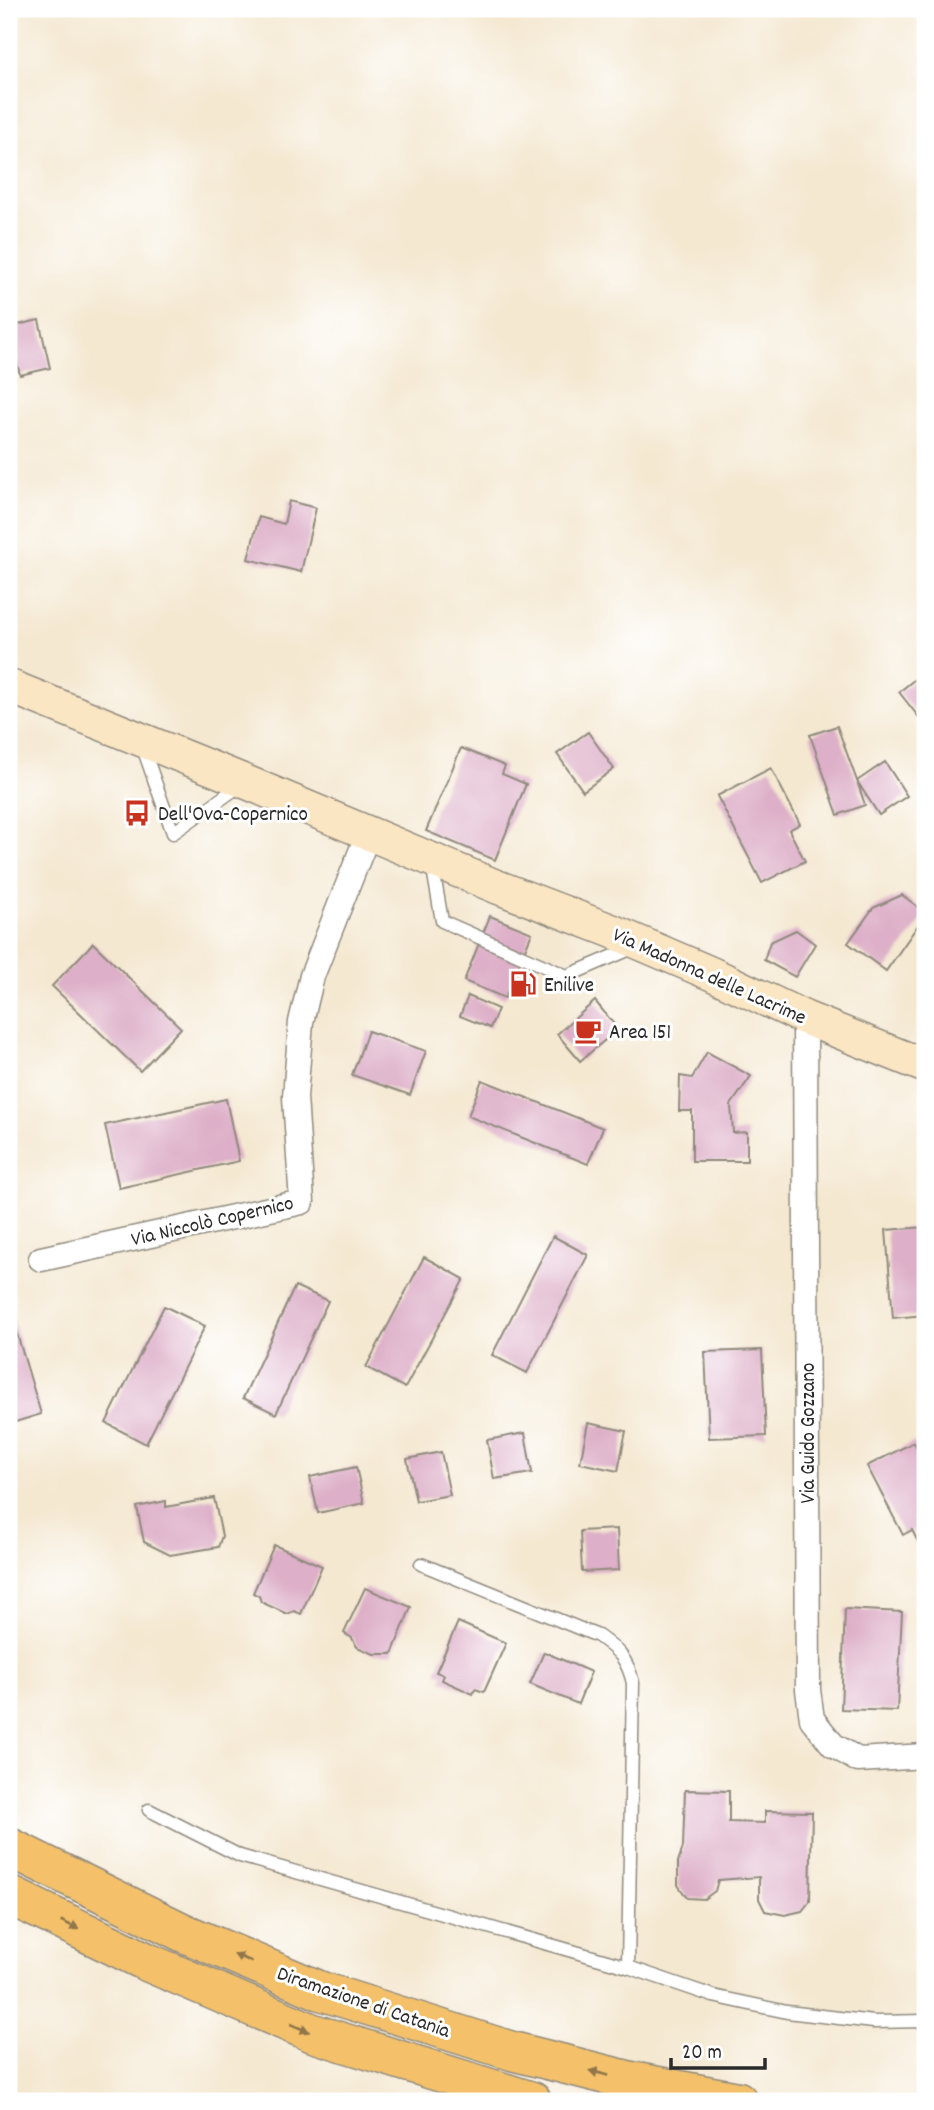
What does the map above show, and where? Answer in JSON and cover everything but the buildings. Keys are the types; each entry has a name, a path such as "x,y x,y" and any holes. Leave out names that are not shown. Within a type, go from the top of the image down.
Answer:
{"highway":[{"name":"Diramazione di Catania","path":"9,1847 184,1933 321,1991 512,2051 631,2081 737,2101"},
{"name":"Diramazione di Catania","path":"9,1895 147,1962 313,2033 516,2099"}],"main road":[{"name":"Via Madonna delle Lacrime","path":"9,686 642,944 805,1018 925,1066"}],"street":[{"name":"Via Niccolò Copernico","path":"41,1259 302,1202 295,1097 301,1022 312,976 368,834"},
{"name":"Via Guido Gozzano","path":"805,1018 808,1676 812,1718 833,1745 858,1760 925,1756"}],"lane":[{"path":"139,738 173,833 260,788"},
{"path":"431,860 442,921 567,976 642,944"},
{"path":"421,1564 598,1636 615,1648 629,1665 634,1683 628,1967"},
{"path":"149,1810 240,1856 628,1967 713,1996 787,2012 874,2022 925,2021"}],"place":[{"name":"Dell'Ova-Copernico","path":"137,813"},
{"name":"Enilive","path":"523,984"},
{"name":"Area 151","path":"588,1031"}]}
